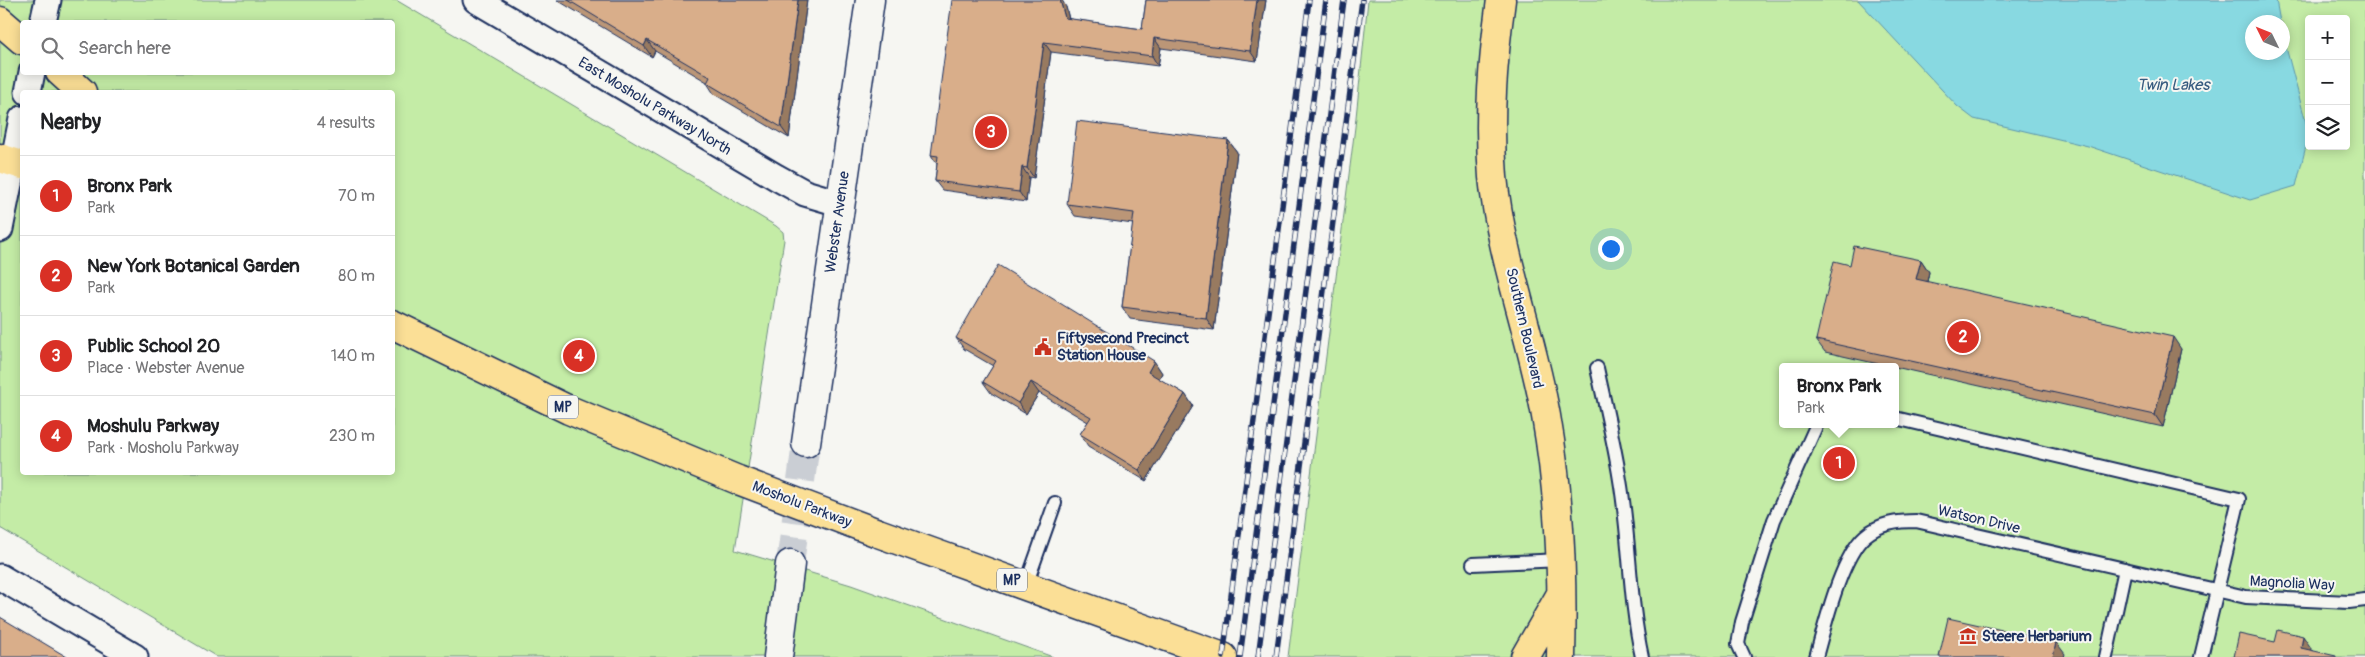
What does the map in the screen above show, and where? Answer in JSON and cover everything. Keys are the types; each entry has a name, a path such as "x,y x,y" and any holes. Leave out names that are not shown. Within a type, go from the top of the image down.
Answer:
{"main road":[{"name":"Webster Avenue","path":"806,443 839,203 870,0"},
{"name":"Southern Boulevard","path":"1500,0 1492,82 1494,177 1501,224 1546,416 1562,560 1561,657"},
{"path":"0,21 20,38"},
{"path":"63,75 80,90"},
{"name":"Mosholu Parkway","path":"395,325 569,410 738,480 878,533 1223,657"},
{"path":"778,657 790,564"},
{"path":"1525,657 1563,590"}],"street":[{"path":"43,20 48,0"},
{"name":"East Mosholu Parkway North","path":"476,0 806,194 839,203"},
{"path":"28,90 31,75"},
{"path":"0,229 20,128"},
{"path":"0,577 135,657"}],"lane":[{"path":"1597,368 1620,480 1630,554 1636,628 1642,657"},
{"path":"1899,419 2239,498 2216,590 2202,657"},
{"path":"1744,657 1738,644 1745,612 1774,520 1816,428"},
{"path":"1026,585 1055,503"},
{"name":"Watson Drive","path":"1816,657 1844,570 1856,546 1866,535 1890,522 1916,521 2216,590"},
{"path":"1473,564 1562,560"},
{"path":"2106,657 2125,569"},
{"name":"Magnolia Way","path":"2216,590 2246,597 2293,601 2349,602 2365,600"}],"green space":[{"path":"0,0 396,0 776,226 783,232 784,240 735,550 851,585 1053,657 217,657 0,528"},
{"path":"1368,0 2365,0 2365,657 1288,657 1355,127"}],"water":[{"name":"Twin Lakes","path":"1858,0 2276,0 2279,15 2245,15 2245,60 2289,60 2305,119 2305,150 2296,186 2250,200 2088,146 1974,119 1957,106"}],"building":[{"path":"568,0 798,0 781,127 707,83 710,77 647,40 644,46"},
{"path":"952,0 1060,0 1065,18 1142,29 1146,0 1257,0 1250,51 1154,38 1152,56 1044,42 1027,168 1022,167 1019,192 935,181 938,156 931,155"},
{"path":"1077,121 1228,140 1206,318 1122,307 1134,213 1067,204"},
{"path":"1854,246 1921,260 1916,279 2173,337 2155,415 1816,340 1834,261 1850,265"},
{"path":"998,265 1154,361 1148,372 1185,394 1139,470 1080,434 1091,417 1031,382 1018,403 983,382 996,361 956,338"},
{"path":"0,617 67,657 0,657"},
{"path":"1948,618 2056,642 2053,657 1939,657"},
{"path":"2278,630 2303,636 2301,648 2336,657 2234,657 2239,634 2275,642"}],"tunnel":[{"path":"790,564 806,443"}],"railway":[{"path":"1223,657 1309,0"},
{"path":"1240,657 1326,0"},
{"path":"1258,657 1344,0"},
{"path":"1276,657 1362,0"}],"place":[{"name":"Public School 20","path":"991,132"},
{"name":"New York Botanical Garden","path":"1963,337"},
{"name":"Fiftysecond Precinct Station House","path":"1043,347"},
{"name":"Moshulu Parkway","path":"579,356"},
{"name":"Bronx Park","path":"1839,463"},
{"name":"Steere Herbarium","path":"1968,636"}]}
